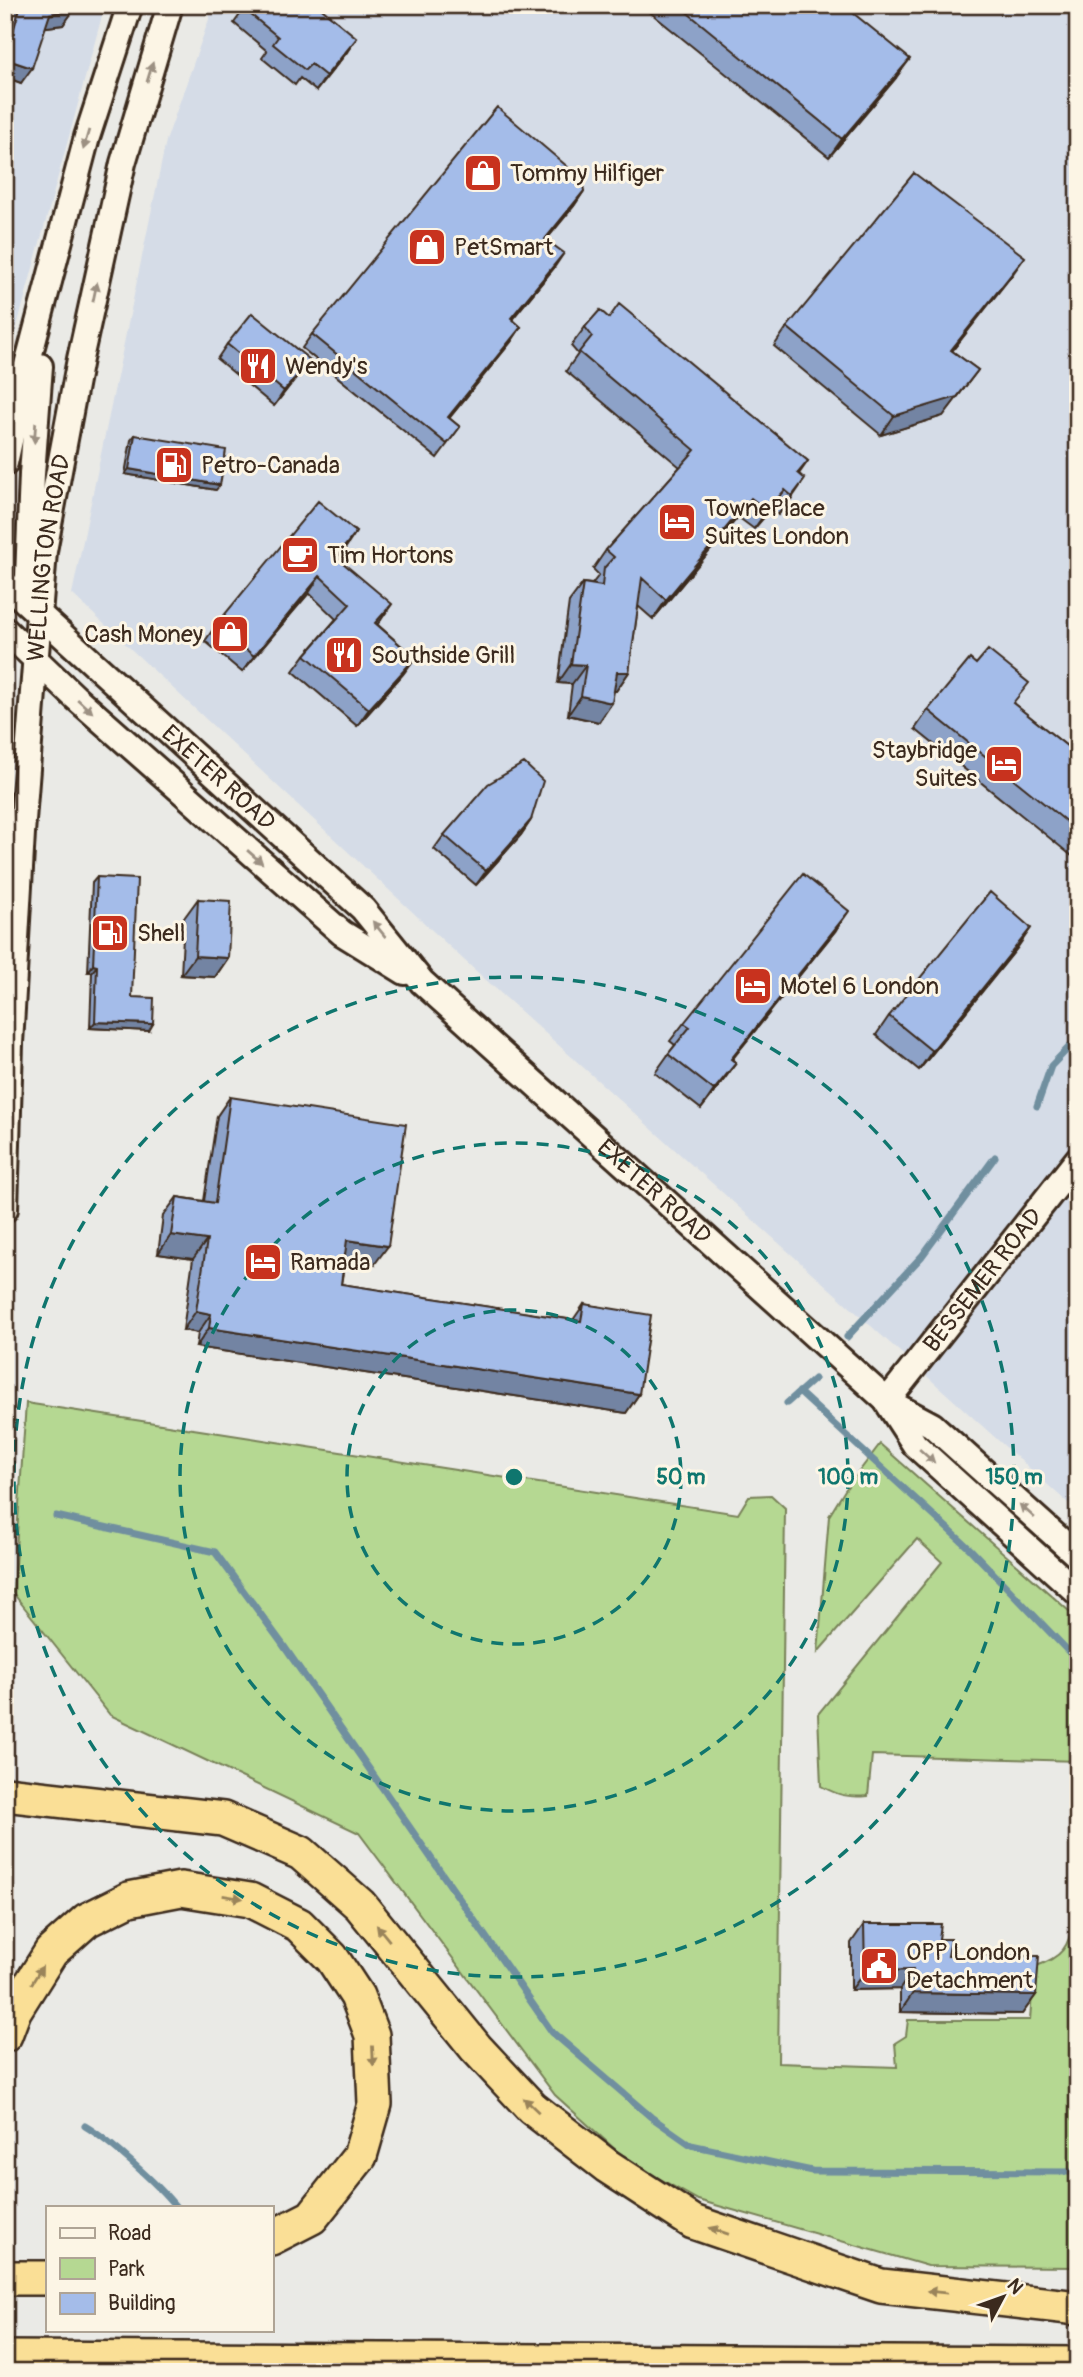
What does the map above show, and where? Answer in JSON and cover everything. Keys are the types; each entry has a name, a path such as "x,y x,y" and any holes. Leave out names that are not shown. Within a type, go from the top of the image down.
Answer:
{"highway":[{"path":"5,1794 223,1819 301,1853 360,1905 476,2048 532,2108 607,2166 693,2222 881,2286 1078,2308"},
{"path":"5,2035 15,2011 51,1952 87,1920 128,1899 181,1889 250,1900 299,1925 332,1958 357,1996 372,2035 375,2104 360,2156 312,2217 273,2237"},
{"path":"5,2278 46,2278"},
{"path":"5,2358 1078,2364"}],"street":[{"path":"5,463 26,369 87,137 130,5"},
{"name":"WELLINGTON ROAD","path":"5,1209 11,1031 24,799 36,658 34,610 80,359 123,163 170,5"},
{"path":"34,610 28,538 46,292"},
{"name":"EXETER ROAD","path":"5,583 363,909 422,982 887,1401 932,1425 1078,1556"},
{"name":"EXETER ROAD","path":"5,630 127,743 342,933 422,982"},
{"name":"BESSEMER ROAD","path":"887,1401 1078,1159"},
{"name":"EXETER ROAD","path":"887,1401 915,1445 1078,1593"}],"shaded area":[{"path":"5,5 105,5 5,370"},
{"path":"214,5 1078,5 1078,1512 465,961 72,594 166,141"}],"green space":[{"path":"26,1403 738,1514 749,1496 771,1495 785,1508 778,2063 897,2067 895,2043 906,2036 908,2020 1030,2020 1034,1967 1062,1951 1078,1907 1078,2267 928,2266 698,2200 628,2161 555,2095 359,1833 110,1715 13,1593"},
{"path":"880,1444 1078,1619 1078,1761 872,1755 868,1796 843,1795 821,1786 818,1714 942,1562 917,1539 818,1652 829,1516"}],"building":[{"path":"21,5 77,5 74,10 50,14 32,68 5,59 5,37 11,38"},
{"path":"247,5 317,5 357,38 326,76 311,64 305,70 273,44 278,37 244,9"},
{"path":"678,5 843,5 910,59 842,139"},
{"path":"497,107 582,179 584,191 545,239 564,253 511,318 521,327 448,417 460,427 447,444 312,334"},
{"path":"5,164 13,166 5,198"},
{"path":"914,173 1025,257 951,350 978,370 957,397 894,416 787,327"},
{"name":"TownePlace Suites London","path":"619,304 808,461 798,473 805,479 792,496 785,490 767,510 751,498 666,600 642,578 629,672 617,672 612,703 581,696 586,665 571,664 583,583 602,586 604,568 614,557 606,550 695,450 579,352 592,336 585,327 600,310 609,318"},
{"path":"252,313 310,360 284,391 227,344"},
{"name":"Petro-Canada","path":"135,435 226,450 220,485 129,469"},
{"path":"318,501 356,532 336,557 392,604 375,623 415,658 369,709 305,655 350,604 320,576 254,656 216,625"},
{"name":"Staybridge Suites","path":"988,650 1029,683 1013,703 1078,755 1078,831 928,710 970,659 976,664"},
{"path":"524,763 543,781 531,820 486,871 444,835 488,784"},
{"name":"Motel 6 London","path":"803,874 849,911 731,1059 736,1063 714,1090 668,1054 690,1027 684,1023"},
{"path":"97,877 137,879 132,997 154,998 153,1024 95,1022 97,966 93,965"},
{"path":"990,892 1031,928 932,1051 889,1016"},
{"path":"198,899 231,901 228,958 195,956"},
{"name":"Ramada","path":"230,1097 406,1124 388,1246 347,1240 341,1284 581,1321 584,1304 651,1315 639,1394 209,1328 211,1314 196,1311 207,1240 171,1235 177,1197 215,1203"},
{"path":"864,1924 941,1924 939,1939 951,1939 948,1956 1039,1956 1036,1995 913,1993 913,1970 865,1971"}],"waterway":[{"path":"1037,1106 1051,1066 1078,1038"},
{"path":"847,1337 922,1256 995,1157"},
{"path":"787,1403 814,1379"},
{"path":"799,1392 970,1549 1069,1652"},
{"path":"56,1516 215,1552 281,1642 552,2032 651,2117 691,2145 812,2171 1078,2172"},
{"path":"85,2126 133,2164 175,2206"}],"place":[{"name":"Tommy Hilfiger","path":"483,173"},
{"name":"PetSmart","path":"427,247"},
{"name":"Wendy's","path":"258,366"},
{"name":"Petro-Canada","path":"174,465"},
{"name":"TownePlace Suites London","path":"677,522"},
{"name":"Tim Hortons","path":"300,555"},
{"name":"Cash Money","path":"230,634"},
{"name":"Southside Grill","path":"344,655"},
{"name":"Staybridge Suites","path":"1004,764"},
{"name":"Shell","path":"110,933"},
{"name":"Motel 6 London","path":"753,986"},
{"name":"Ramada","path":"263,1262"},
{"name":"OPP London Detachment","path":"879,1966"}]}
